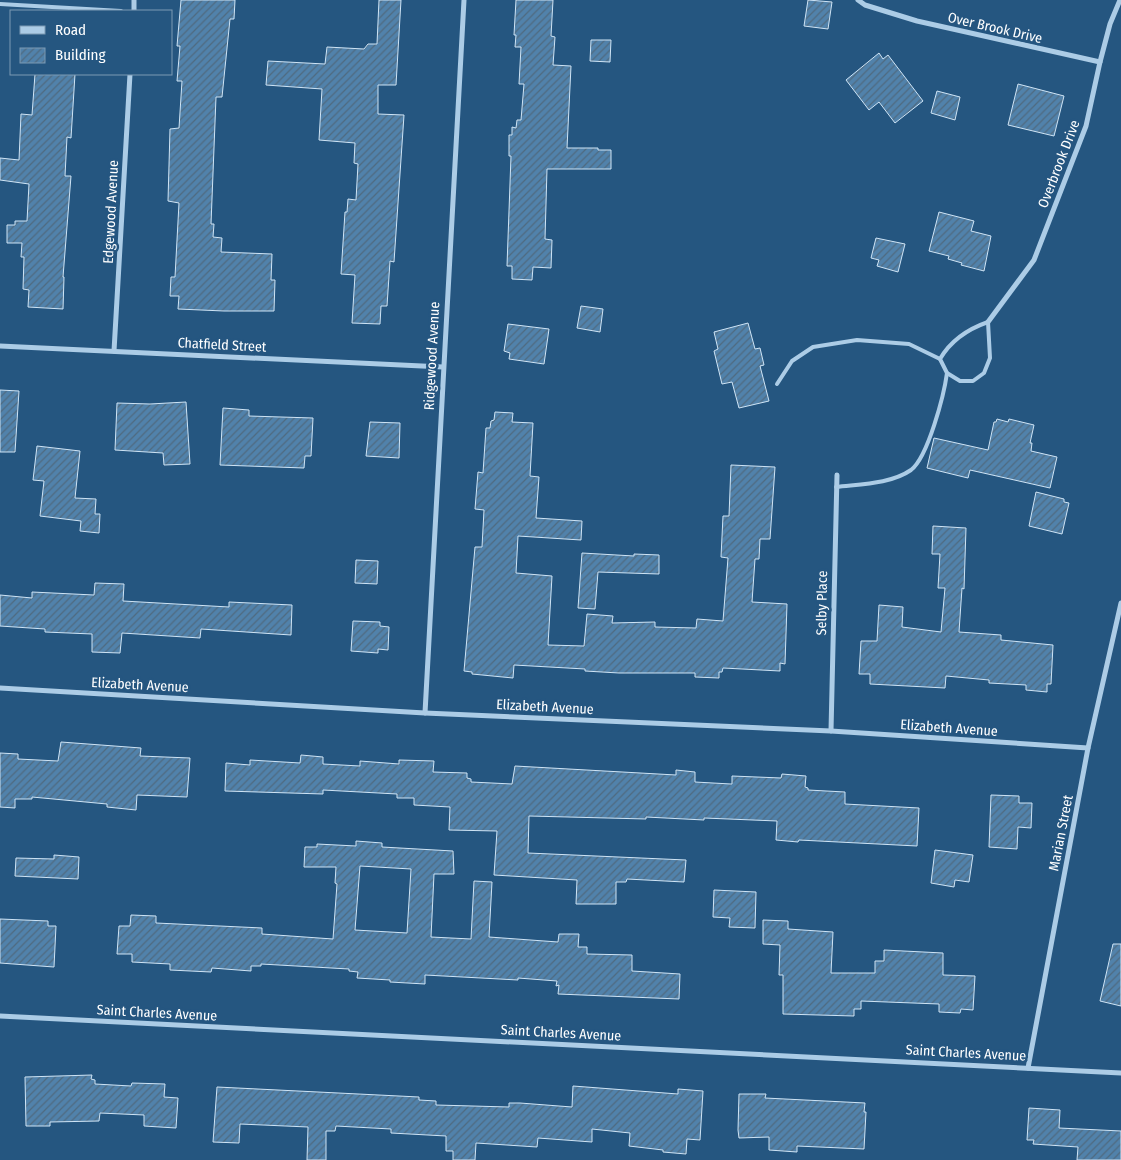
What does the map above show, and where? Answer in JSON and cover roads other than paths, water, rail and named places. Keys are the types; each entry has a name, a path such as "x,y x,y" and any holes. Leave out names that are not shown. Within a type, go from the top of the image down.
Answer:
{"street":[{"name":"Ridgewood Avenue","path":"425,713 464,0"},
{"name":"Over Brook Drive","path":"858,0 865,5 917,21 1100,62"},
{"name":"Overbrook Drive","path":"988,322 1034,260 1086,126 1110,24 1120,0"},
{"name":"Edgewood Avenue","path":"114,351 130,75"},
{"name":"Chatfield Street","path":"0,346 443,367"},
{"name":"Selby Place","path":"831,731 837,475"},
{"name":"Marian Street","path":"1028,1068 1088,748 1121,603"},
{"name":"Elizabeth Avenue","path":"0,688 425,713 831,731 1088,748"},
{"name":"Saint Charles Avenue","path":"0,1016 1121,1073"}],"lane":[{"path":"0,4 104,10"},
{"path":"777,384 792,361 813,347 857,340 910,344 940,359 947,373 960,381 973,381 984,373 990,358 988,322 974,327 958,337 947,347 940,359"},
{"path":"836,487 874,483 894,478 912,469 922,455 944,395 947,373"}]}
